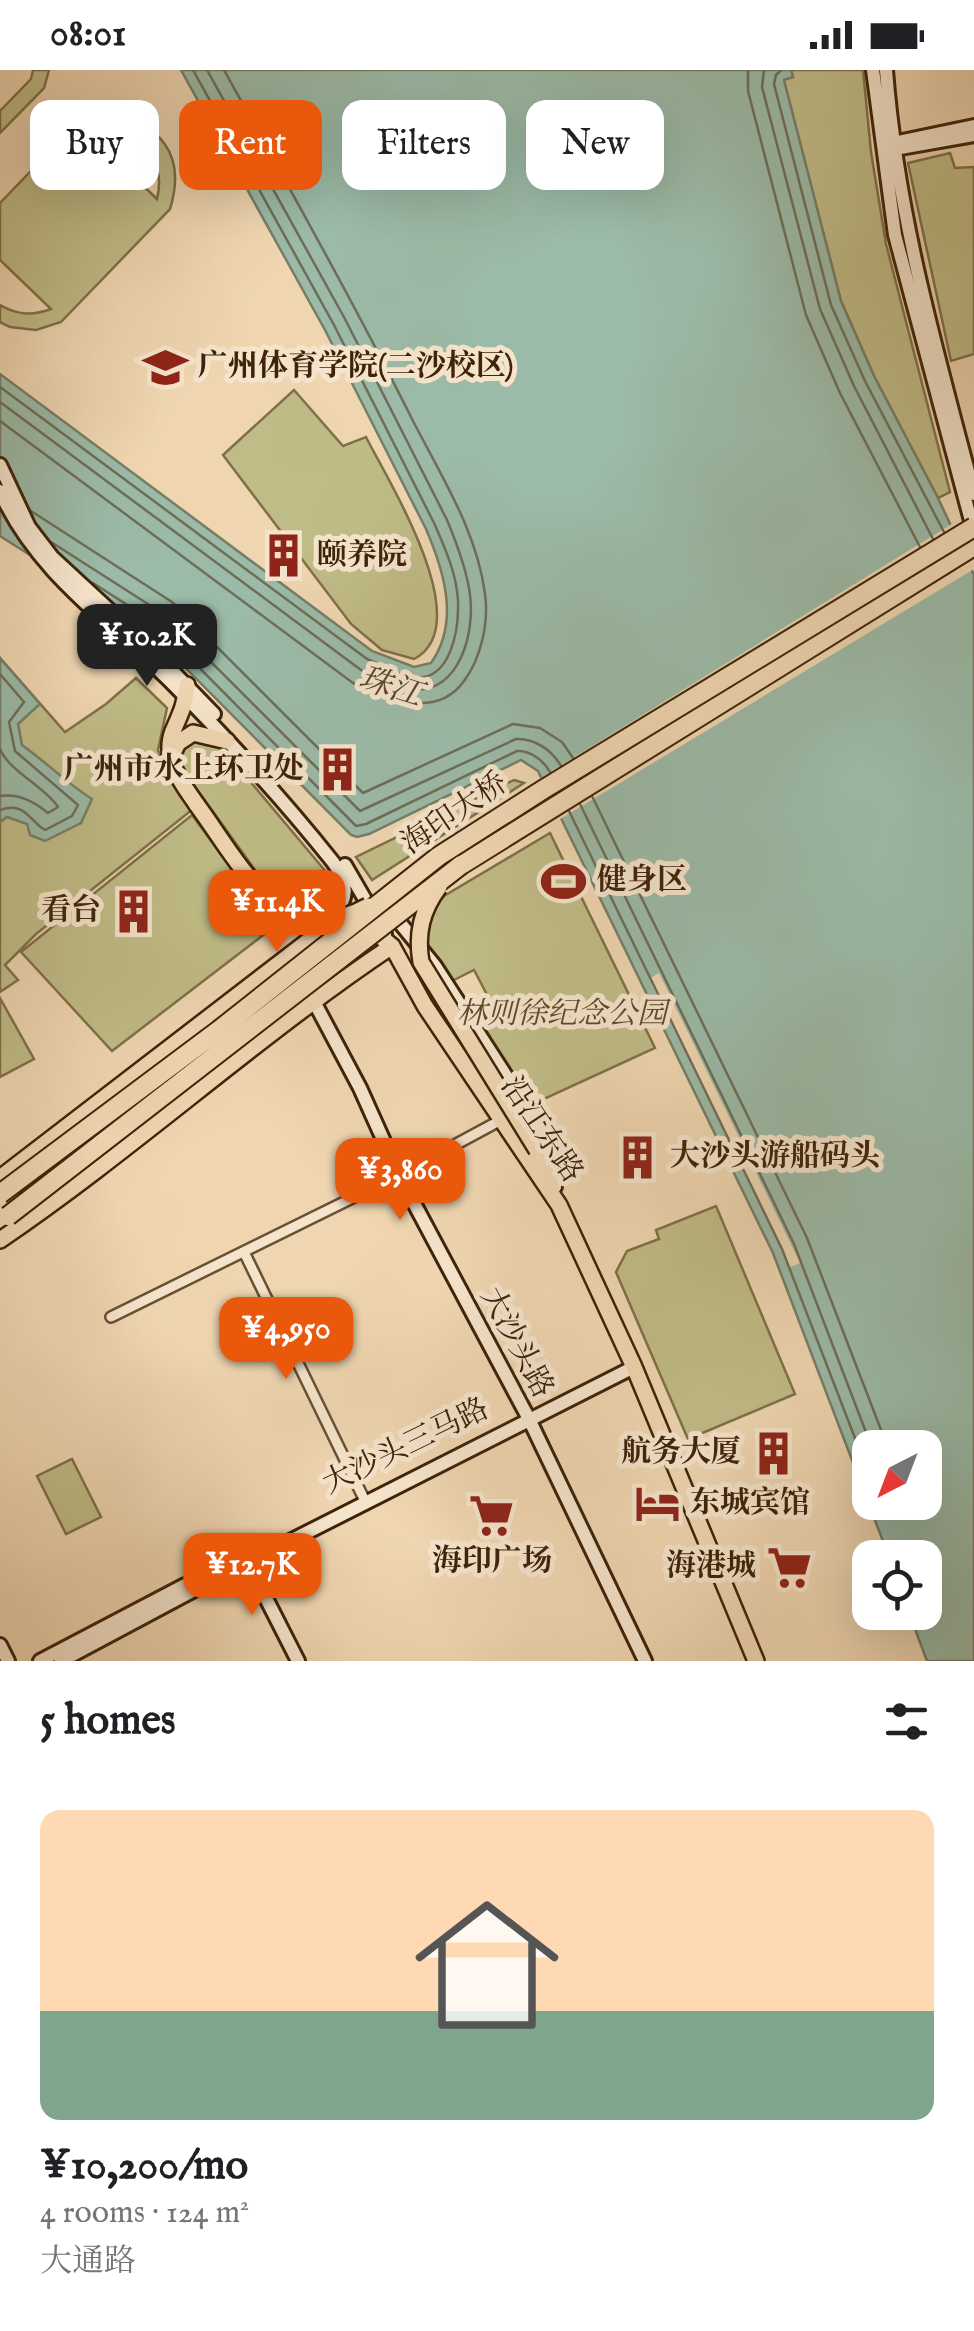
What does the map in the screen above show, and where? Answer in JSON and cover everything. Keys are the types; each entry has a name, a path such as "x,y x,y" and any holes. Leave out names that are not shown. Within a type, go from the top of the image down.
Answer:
{"highway":[{"name":"海印大桥","path":"0,1194 219,1030 439,856 544,788 974,530"},
{"name":"海印大桥","path":"4,1219 461,865 974,546"}],"main road":[{"path":"873,70 917,276 974,494"},
{"path":"886,70 895,235 974,530"},
{"path":"889,147 974,126"},
{"path":"889,147 974,135"},
{"path":"0,465 29,527 52,557 187,692 333,862 346,885 346,895 333,918 305,942 0,1178"},
{"path":"0,492 13,520 44,564 142,646"},
{"path":"187,692 172,734 170,758 197,805 264,894 282,910 302,918 334,920 356,913 389,894"},
{"name":"沿江东路","path":"187,692 345,864 426,1006 559,1204 634,1367 756,1661"},
{"path":"170,758 178,744 193,733 226,741"},
{"path":"345,864 403,924 436,966 550,1144 559,1204"},
{"path":"461,865 439,886 425,910 420,929 421,962 537,1150 559,1204"},
{"path":"0,1240 392,946 370,926 356,922 328,928 305,942"},
{"name":"大沙头路","path":"305,942 298,963 315,1002 400,1175 529,1419 645,1661"},
{"path":"273,967 285,974 300,996 299,1013"},
{"name":"大沙头三马路","path":"40,1661 634,1367"},
{"path":"246,1559 298,1661"},
{"name":"大沙头三马路","path":"61,1661 246,1559"},
{"path":"0,1645 8,1661"}],"street":[{"path":"112,1317 400,1175 500,1120"},
{"path":"244,1252 364,1499"}],"green space":[{"path":"33,70 49,70 44,88 0,133 0,111 31,79"},
{"path":"791,70 863,70 886,244 950,492 938,498 874,376 841,301 783,79 793,77"},
{"path":"159,138 175,172 170,209 61,322 36,330 0,322 0,305 25,313 51,309 0,260 0,203 30,172 30,190 148,190 157,199"},
{"path":"950,153 955,168 974,167 974,354 951,361 908,163"},
{"path":"294,390 343,446 366,437 408,518 433,585 437,616 432,642 414,659 382,650 351,624 223,455"},
{"path":"0,658 65,732 136,678 167,708 158,750 168,774 193,809 36,934 5,965 18,980 0,992"},
{"path":"189,740 206,741 223,749 327,873 329,892 311,913 276,899 183,770 181,753"},
{"path":"514,780 524,783 372,880 356,857"},
{"path":"192,815 275,926 112,1051 21,952"},
{"name":"林则徐纪念公园","path":"550,833 655,1048 531,1105 474,1017 493,1006 474,970 452,981 424,942 434,906 444,896"},
{"path":"0,998 34,1059 0,1077"},
{"path":"716,1206 795,1394 688,1439 616,1272 627,1251 659,1239 656,1230"},
{"path":"72,1459 101,1517 66,1534 37,1476"}],"water":[{"name":"珠江","path":"181,70 791,70 793,77 784,80 841,301 874,376 974,575 974,1661 927,1661 915,1630 942,1630 942,1540 883,1540 875,1520 942,1520 942,1430 852,1430 852,1460 773,1253 538,771 521,760 369,834 351,835 147,629 0,536 0,374 372,651 414,667 431,663 440,647 447,614 443,579 426,529 325,330 247,190 322,190 322,100 198,100"},
{"path":"0,658 40,704 18,724 22,745 92,799 81,823 45,841 30,835 27,824 7,817 0,822"}],"pier":[{"path":"955,522 974,569 557,821 537,780"},
{"path":"659,973 800,1263 790,1267 649,979"}],"place":[{"name":"广州体育学院(二沙校区)","path":"165,367"},
{"name":"颐养院","path":"284,556"},
{"name":"广州市水上环卫处","path":"337,770"},
{"name":"健身区","path":"564,881"},
{"name":"看台","path":"134,911"},
{"name":"大沙头游船码头","path":"637,1157"},
{"name":"航务大厦","path":"774,1453"},
{"name":"东城宾馆","path":"657,1504"},
{"name":"海印广场","path":"492,1515"},
{"name":"海港城","path":"789,1567"}]}
